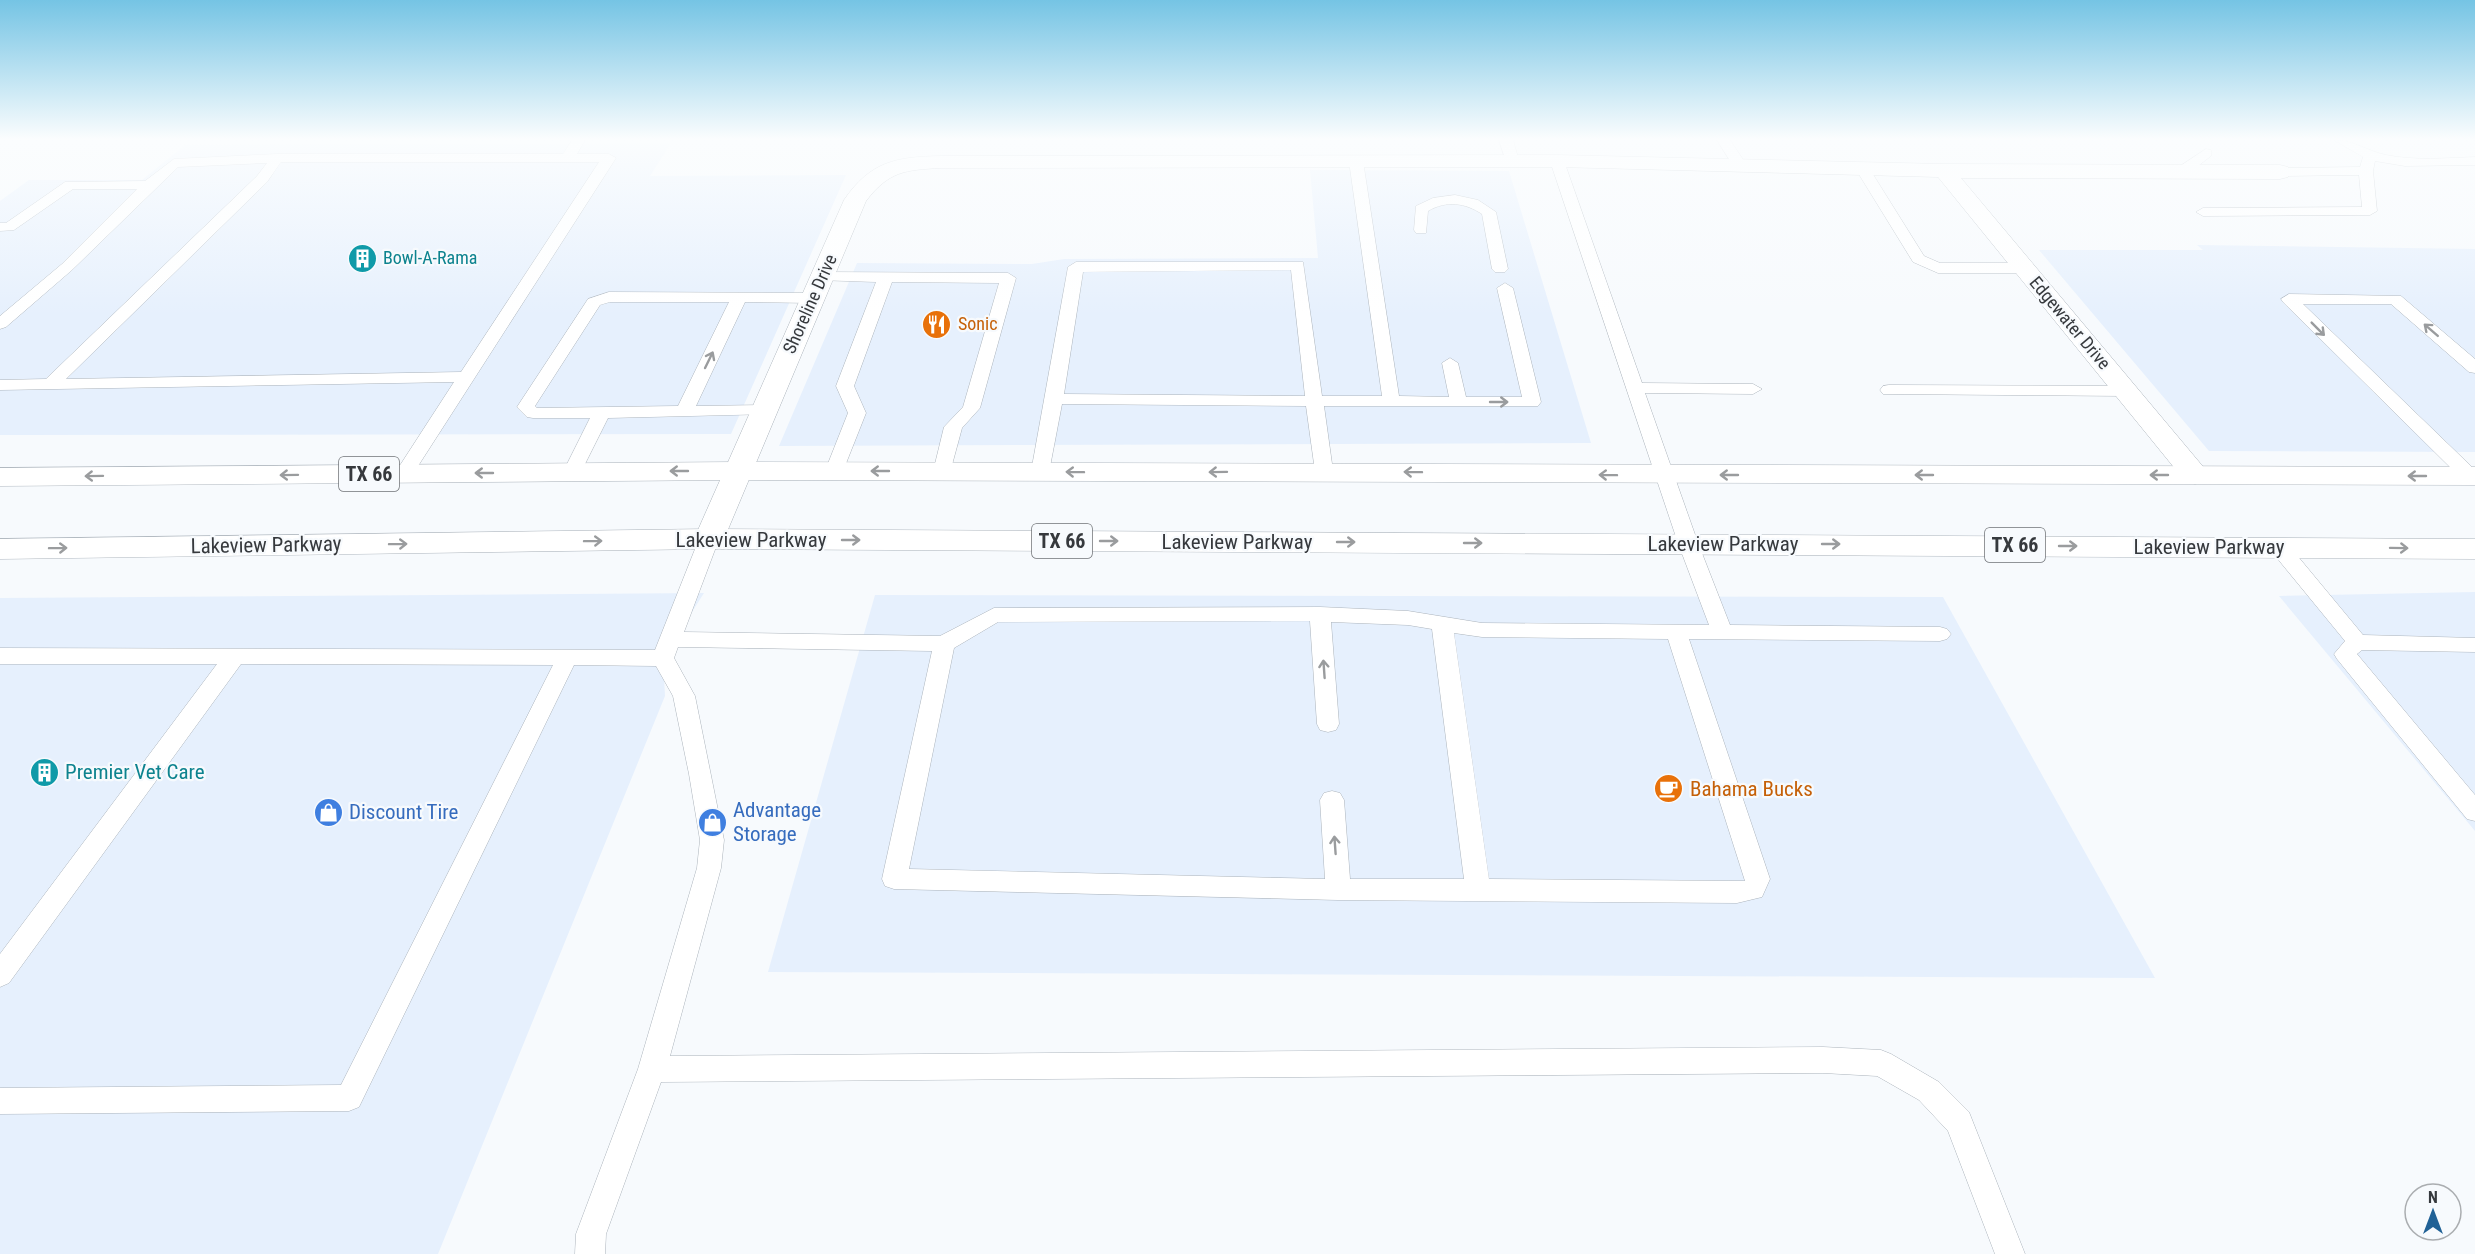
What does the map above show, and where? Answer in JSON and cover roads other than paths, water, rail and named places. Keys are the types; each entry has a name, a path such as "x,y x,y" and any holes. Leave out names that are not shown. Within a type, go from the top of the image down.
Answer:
{"main road":[{"name":"Shoreline Drive","path":"709,539 856,199"},
{"name":"Edgewater Drive","path":"1967,199 2195,475"},
{"name":"TX 66","path":"0,477 737,471 1324,471 1666,476 2472,476"},
{"name":"Lakeview Parkway","path":"0,549 709,539 2475,549"}],"lane":[{"path":"3,230 50,199"},
{"path":"0,324 67,267 136,199"},
{"path":"51,384 242,199"},
{"path":"404,473 583,199"},
{"path":"1361,199 1391,401"},
{"path":"1570,199 1688,543 1722,631"},
{"path":"1881,199 1918,259 1938,268 2025,268"},
{"path":"2202,213 2370,212 2369,199"},
{"path":"1421,231 1421,209 1430,203 1460,200 1478,204 1489,212 1500,269"},
{"path":"1040,472 1076,267 1298,265 1324,471"},
{"path":"822,277 1008,278 971,408 953,427 942,472"},
{"path":"834,471 857,413 845,386 886,277"},
{"path":"1054,399 1532,402 1505,288"},
{"path":"764,410 533,412 526,407 594,302 609,297 812,298"},
{"path":"684,412 739,298"},
{"path":"2472,476 2364,375 2289,299 2395,299 2475,368"},
{"path":"1450,363 1459,402"},
{"path":"0,385 466,377"},
{"path":"1635,388 1753,389"},
{"path":"1889,390 2127,392"},
{"path":"572,472 602,412"},
{"path":"590,1254 591,1234 652,1069 703,895 712,840 684,696 667,648 709,539"},
{"path":"2279,547 2357,642"},
{"path":"0,656 236,655 567,658 667,648 944,644 994,615 1320,614 1381,616 1482,630 1940,634"},
{"path":"1320,614 1328,724"},
{"path":"1442,624 1478,889"},
{"path":"944,644 894,879 1338,890 1478,889 1737,893 1754,890 1758,879 1676,631"},
{"path":"2475,645 2357,642 2345,654 2475,812"},
{"path":"0,975 236,655"},
{"path":"0,1101 349,1098 567,658"},
{"path":"1332,800 1338,890"},
{"path":"652,1069 1811,1060 1881,1063 1929,1091 1959,1122 2010,1254"}],"place":[{"name":"Bowl-A-Rama","path":"362,258"},
{"name":"Sonic","path":"937,324"},
{"name":"Premier Vet Care","path":"44,772"},
{"name":"Bahama Bucks","path":"1669,789"},
{"name":"Discount Tire","path":"328,812"},
{"name":"Advantage Storage","path":"712,822"}]}
